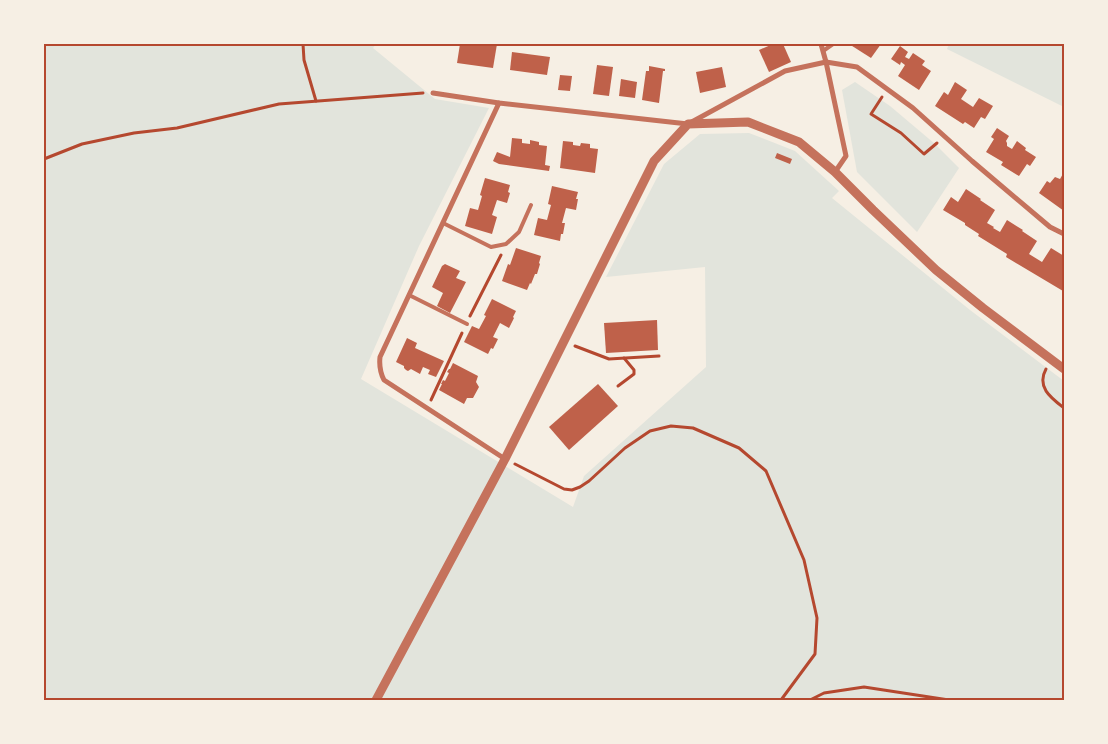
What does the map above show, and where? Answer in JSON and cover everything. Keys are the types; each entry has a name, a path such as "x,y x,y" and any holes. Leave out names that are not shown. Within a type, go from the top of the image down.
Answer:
{"street":[{"path":"821,44 846,156 836,172"},
{"path":"376,700 505,459 654,161 688,124 785,71 826,62 856,67 913,108 1050,227 1064,234"},
{"path":"433,92 499,102 688,124 748,122 799,142 836,172 936,270 982,308 1064,369"},
{"path":"499,102 380,357 379,366 384,380 505,459"}],"lane":[{"path":"823,51 833,44"},
{"path":"443,223 491,247 506,244 519,232 531,205"},
{"path":"409,295 467,324"}],"path":[{"path":"303,44 304,60 316,102"},
{"path":"887,89 870,114 902,133 924,154 944,136"},
{"path":"44,160 82,144 134,133 177,128 279,104 433,92"},
{"path":"582,349 609,359 659,356"},
{"path":"618,386 634,374 634,370 624,358"},
{"path":"1051,360 1043,374 1042,386 1050,397 1064,408"},
{"path":"505,459 564,489 572,490 588,481 625,448 650,431 671,426 692,428 739,448 766,471 804,560 817,618 815,654 781,700"},
{"path":"810,700 824,693 864,687 949,700"}],"shaded area":[{"path":"44,44 376,44 373,48 435,99 489,108 419,246 361,379 573,507 584,476 706,367 705,267 606,277 664,164 700,134 749,133 795,151 839,191 832,198 970,310 1064,381 1064,700 44,700"},
{"path":"949,44 1064,44 1064,107 947,49"},
{"path":"855,82 890,106 935,144 959,168 917,232 857,172 842,90"}],"building":[{"path":"460,44 497,44 493,68 457,63"},
{"path":"773,44 783,44 791,62 769,72 759,50"},
{"path":"849,44 881,44 871,58"},
{"path":"900,46 908,52 905,57 909,59 913,53 925,61 922,65 931,71 919,90 898,76 905,65 901,62 900,65 891,59"},
{"path":"512,52 550,57 547,75 510,70"},
{"path":"597,65 613,67 609,96 593,94"},
{"path":"649,66 665,69 663,71 659,103 642,100 646,71 649,71"},
{"path":"722,67 726,87 700,93 696,72"},
{"path":"560,75 572,76 570,91 558,90"},
{"path":"621,79 637,82 635,98 619,96"},
{"path":"955,82 967,90 961,99 973,107 979,98 993,106 985,119 981,117 974,128 965,122 963,124 935,106 944,92 948,95"},
{"path":"997,128 1009,136 1006,141 1007,146 1012,149 1017,141 1026,148 1025,150 1036,157 1030,166 1027,164 1019,176 1001,165 1003,162 986,152 994,139 991,137"},
{"path":"512,138 522,139 522,143 530,144 530,140 539,142 539,145 547,146 545,165 550,166 549,171 499,164 493,161 497,152 510,157"},
{"path":"563,141 573,142 573,145 580,146 581,143 590,144 590,148 598,149 595,173 560,168"},
{"path":"777,153 792,159 790,164 775,158"},
{"path":"1064,172 1064,211 1039,193 1047,181 1050,183 1055,177 1060,179"},
{"path":"485,178 510,185 507,203 497,200 492,215 497,217 492,234 465,226 470,208 478,210"},
{"path":"552,186 578,192 576,210 566,208 562,223 565,223 563,234 561,234 560,241 534,235 538,218 547,220 551,205 548,204"},
{"path":"966,189 995,210 987,223 993,228 1000,232 1007,220 1037,241 1029,254 1042,262 1051,248 1064,256 1063,291 1006,257 1007,254 978,236 979,234 965,225 965,223 943,210 951,197 958,202"},
{"path":"516,248 541,256 537,274 535,274 527,290 502,281"},
{"path":"445,264 460,271 456,278 466,282 450,313 437,306 443,293 432,287 442,266"},
{"path":"492,299 516,311 509,328 500,323 493,337 498,339 488,354 464,342 472,326 479,329"},
{"path":"657,320 658,350 606,353 604,323"},
{"path":"407,338 417,343 415,348 444,361 436,377 428,374 430,370 423,367 420,374 411,369 406,370 404,366 396,362"},
{"path":"453,363 478,376 476,382 479,387 473,398 467,398 464,404 439,390"},
{"path":"598,384 618,406 569,450 549,427"}]}
